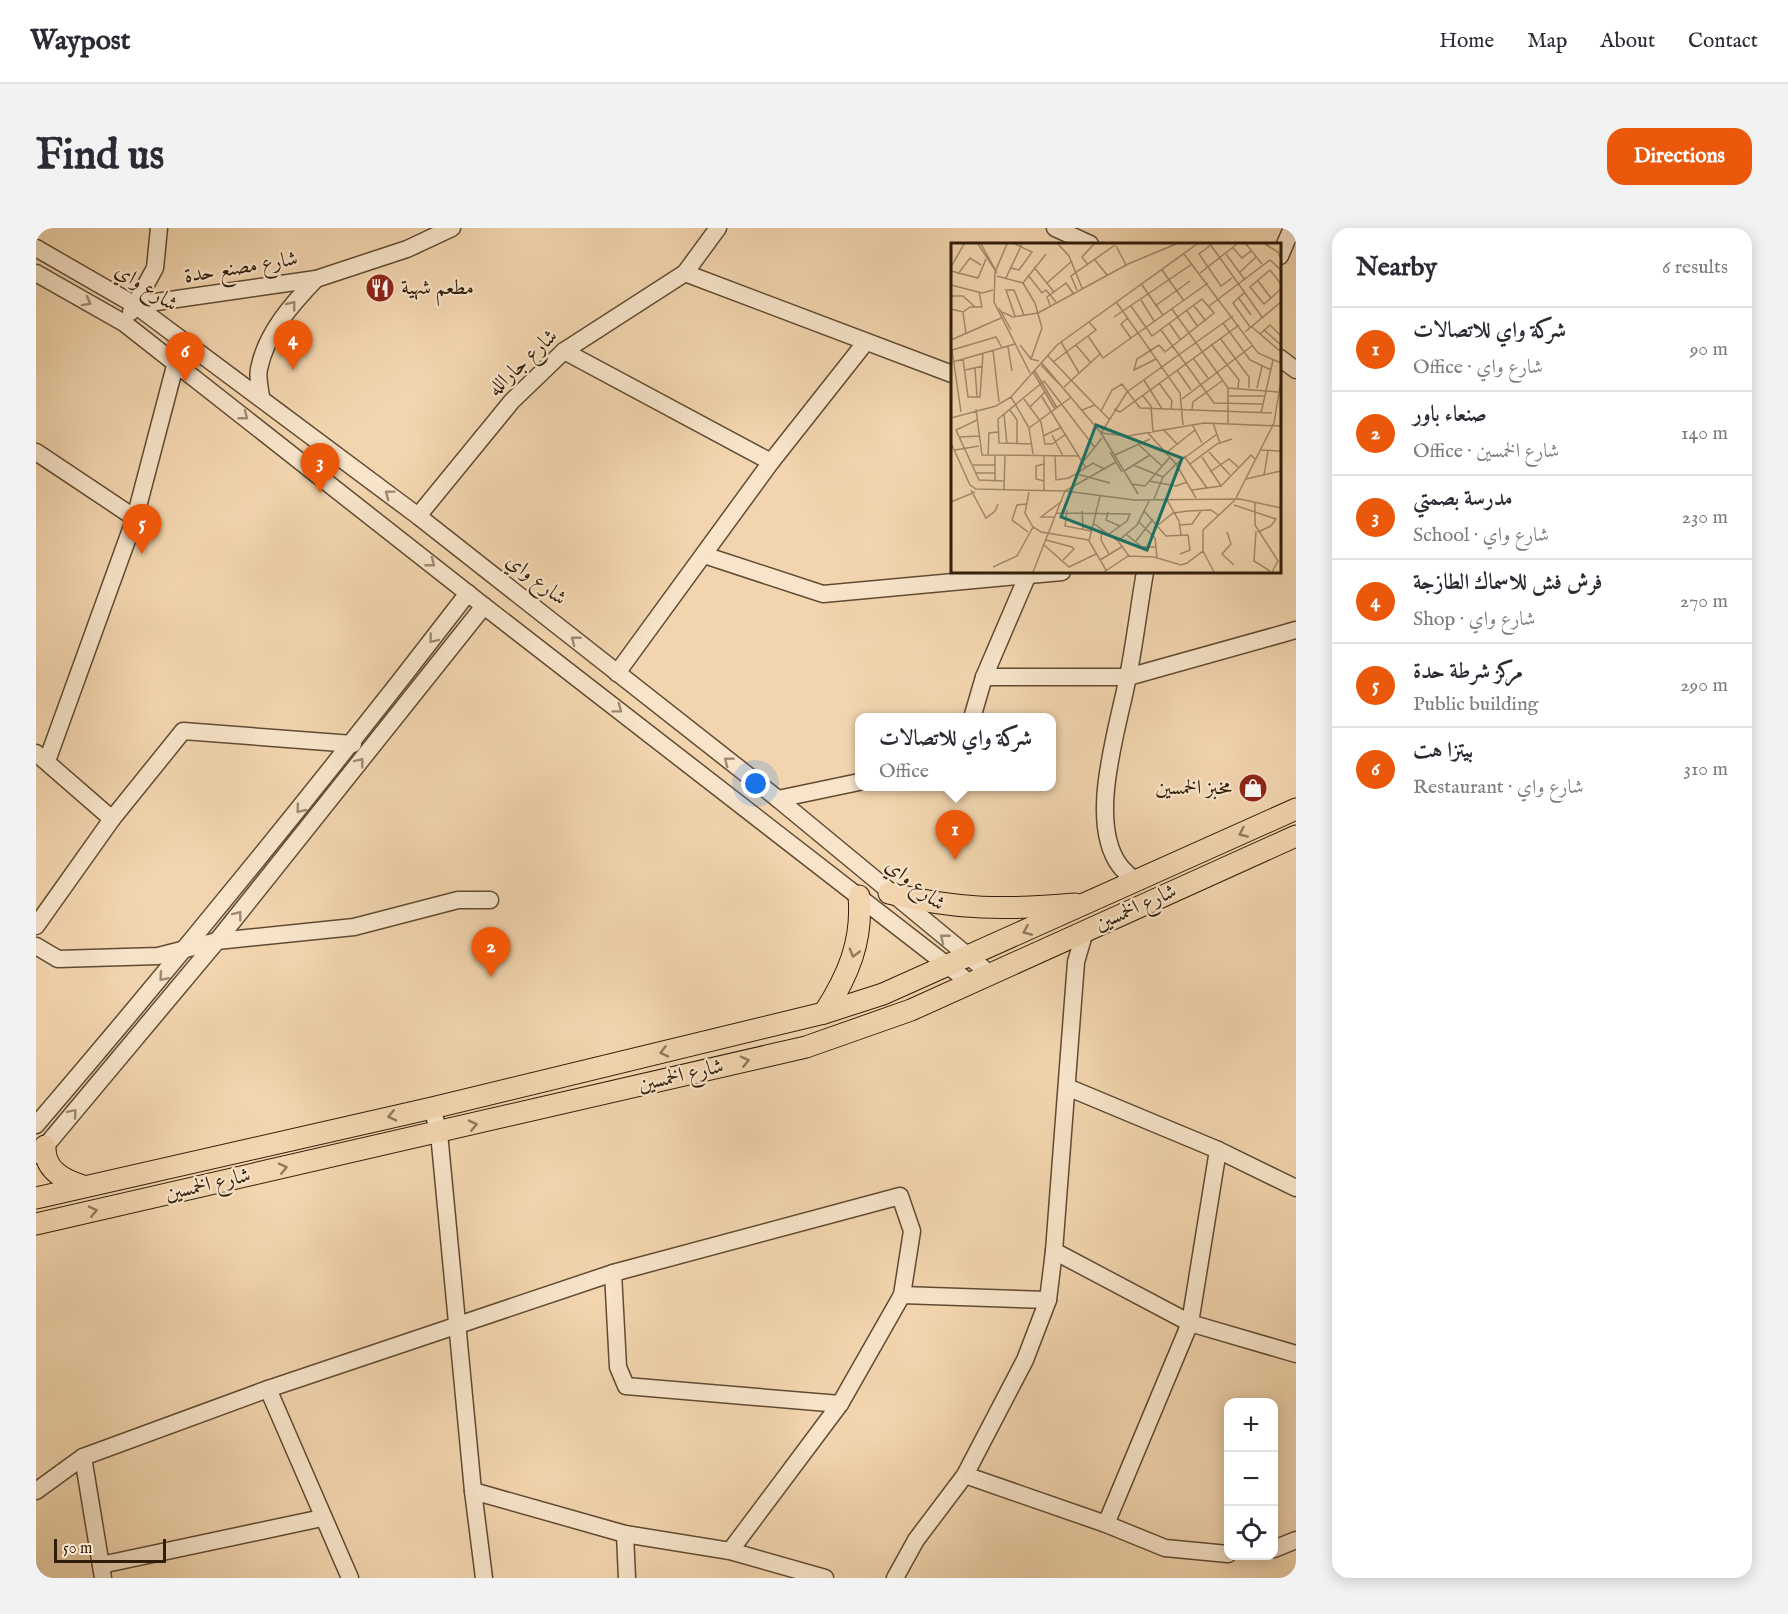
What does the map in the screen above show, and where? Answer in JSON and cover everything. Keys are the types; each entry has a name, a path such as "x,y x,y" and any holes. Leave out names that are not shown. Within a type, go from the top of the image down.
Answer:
{"main road":[{"name":"شارع الخمسين","path":"36,1198 432,1108 824,1013 883,994 1093,902 1296,809"},
{"name":"شارع الخمسين","path":"36,1224 806,1047 911,1010 1296,836"},
{"path":"889,893 935,903 991,910 1093,902"},
{"path":"824,1013 845,981 854,956 860,923 859,896"},
{"path":"40,1152 58,1175 83,1186"}],"street":[{"path":"124,323 155,268 159,228"},
{"name":"شارع مصنع حدة","path":"135,306 316,279 407,249 452,228"},
{"name":"شارع جارالله","path":"418,516 512,401 564,351 685,273 718,228"},
{"path":"1281,254 1292,228"},
{"path":"1066,230 1088,243"},
{"name":"شارع واي","path":"36,248 135,306 261,397 418,516 691,733 778,799 889,893 990,974"},
{"name":"شارع واي","path":"36,273 124,323 176,362 484,606 970,983"},
{"path":"685,273 951,374"},
{"path":"261,397 258,370 271,336 289,307 316,279"},
{"path":"617,673 771,462 865,343"},
{"path":"564,351 771,462"},
{"path":"1281,359 1296,370"},
{"path":"112,819 42,757 135,518 176,362"},
{"path":"36,453 135,518"},
{"path":"704,555 823,594 1029,573 984,677 973,713"},
{"path":"1136,882 1119,865 1108,838 1105,801 1109,764 1128,677 1145,573"},
{"path":"36,1125 189,947 353,744 468,593"},
{"path":"40,1152 217,941 484,606"},
{"path":"984,677 1128,677 1296,630"},
{"path":"36,926 112,819 183,731 353,744"},
{"path":"675,752 691,733"},
{"path":"778,799 855,783"},
{"path":"36,946 58,958 158,956 217,941 354,927 458,900 490,900"},
{"path":"895,1578 916,1540 965,1475 1025,1360 1047,1300 1054,1251 1076,962 1085,931"},
{"path":"1067,1087 1218,1150 1296,1188"},
{"path":"432,1108 439,1133 447,1237 484,1578"},
{"path":"1106,1524 1190,1323 1218,1150"},
{"path":"36,1491 83,1458 268,1389 458,1323 613,1273 900,1196 912,1231 902,1295 840,1404 730,1551"},
{"path":"1054,1251 1190,1323 1296,1354"},
{"path":"613,1273 618,1367 626,1386 840,1404"},
{"path":"902,1295 1047,1300"},
{"path":"268,1389 322,1518 350,1578"},
{"path":"83,1458 102,1572 322,1518"},
{"path":"965,1475 1106,1524 1165,1548 1224,1554"},
{"path":"473,1491 625,1534 730,1551 825,1578"},
{"path":"625,1534 627,1578"},
{"path":"1278,1547 1296,1540"}],"place":[{"name":"مطعم شهية","path":"380,288"},
{"name":"فرش فش للاسماك الطازجة","path":"293,370"},
{"name":"بيتزا هت","path":"185,382"},
{"name":"مدرسة بصمتي","path":"320,493"},
{"name":"مركز شرطة حدة","path":"142,554"},
{"name":"مخبز الخمسين","path":"1253,788"},
{"name":"شركة واي للاتصالات","path":"955,860"},
{"name":"صنعاء باور","path":"491,977"}]}
